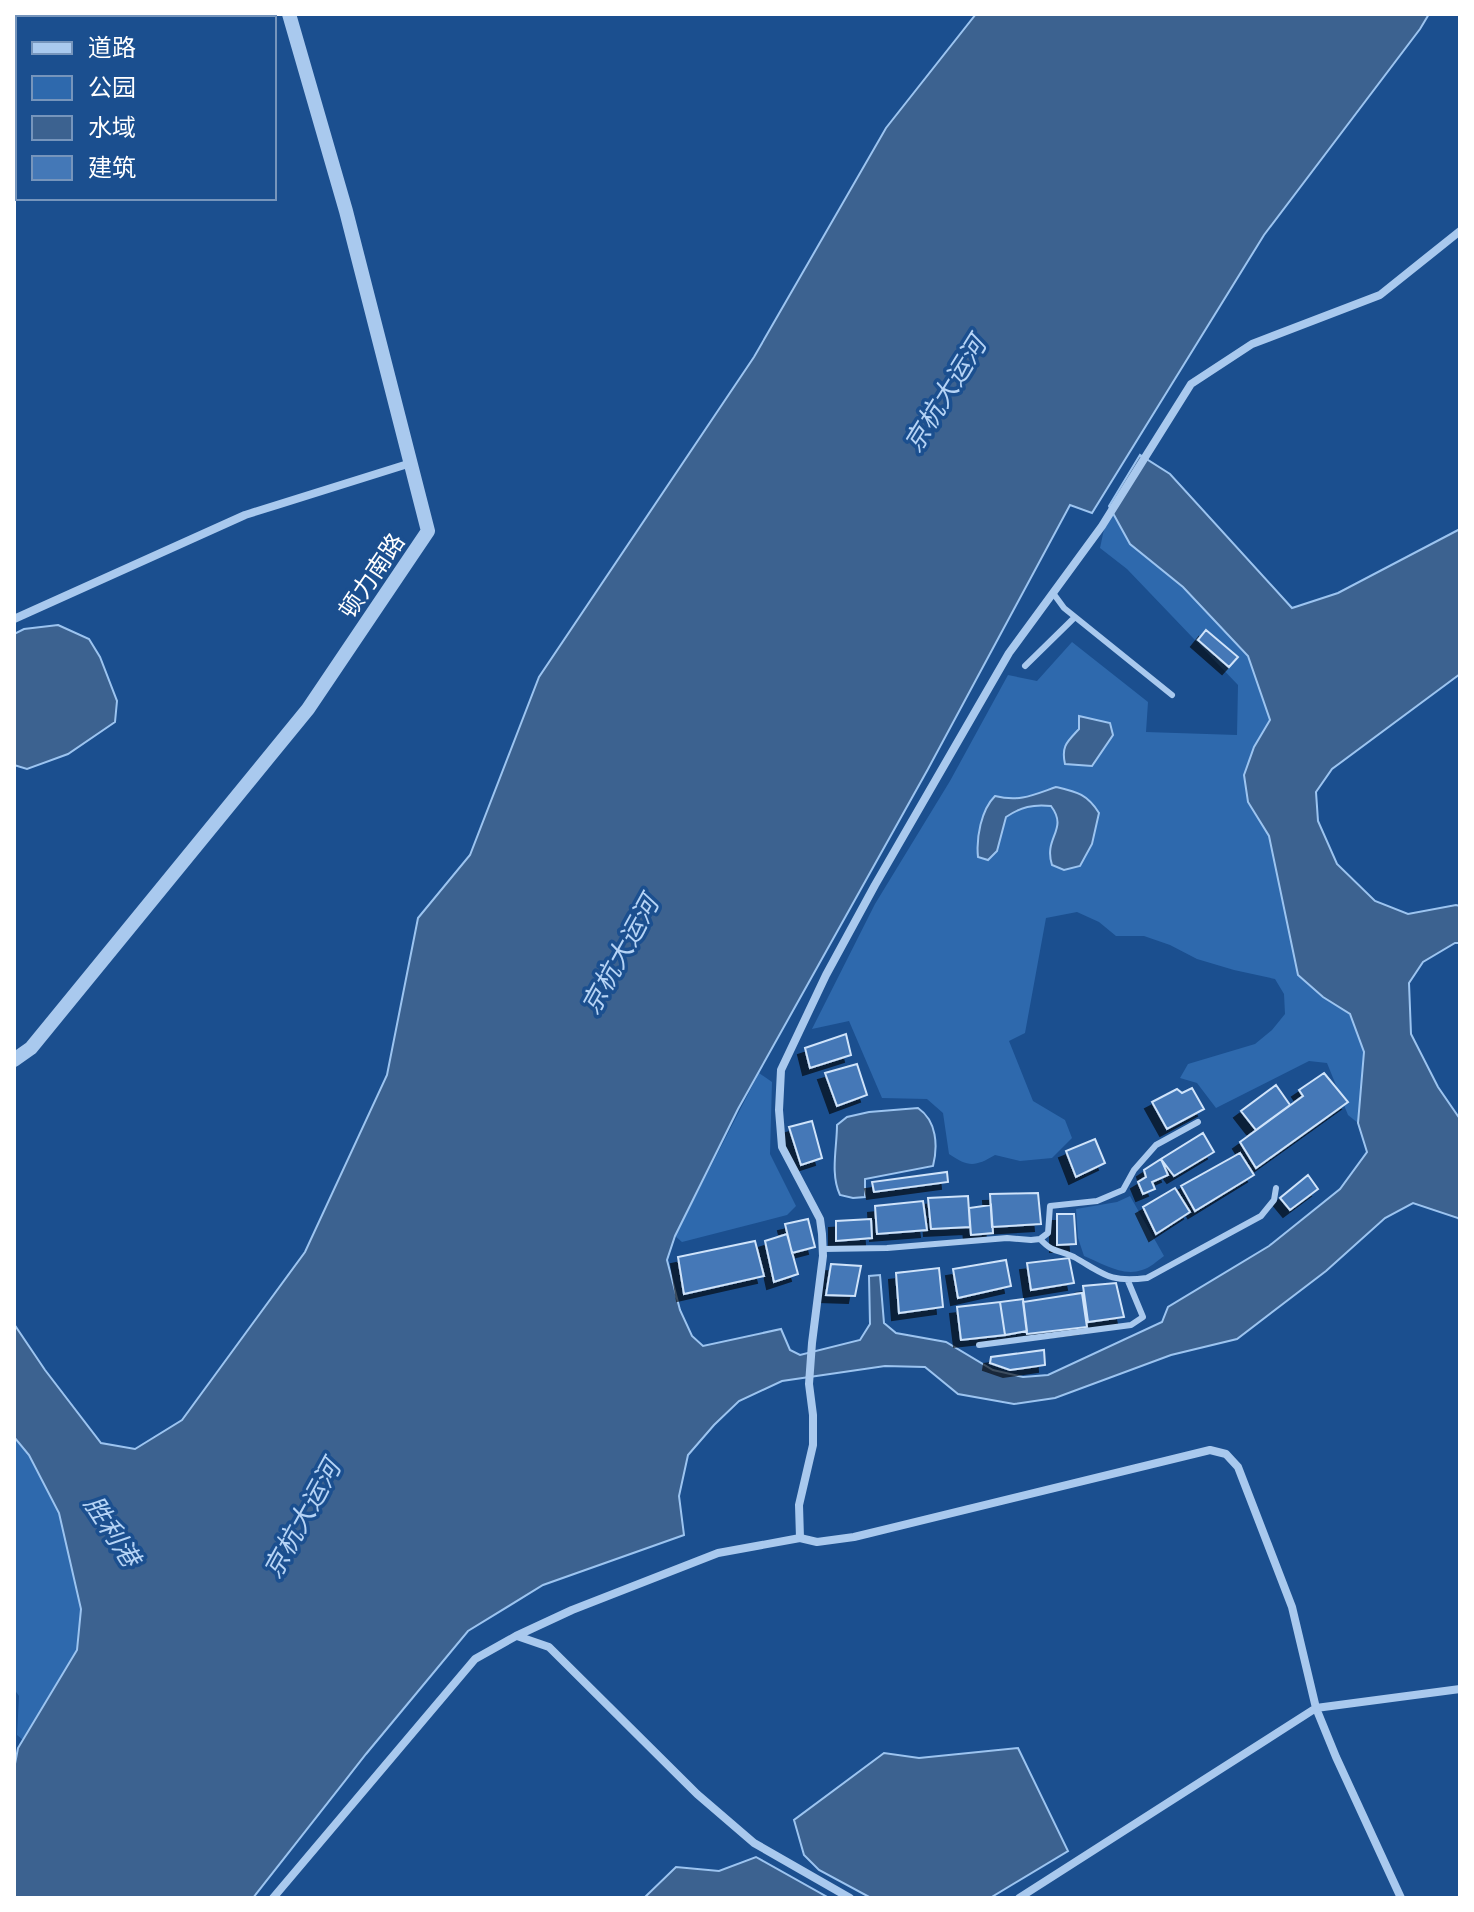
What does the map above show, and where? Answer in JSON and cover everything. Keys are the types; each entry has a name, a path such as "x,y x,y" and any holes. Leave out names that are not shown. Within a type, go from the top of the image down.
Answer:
{"street":[{"name":"顿力南路","path":"14,1060 31,1048 308,709 428,531 346,211 289,14"},
{"path":"800,1538 799,1505 813,1445 809,1384 823,1249 820,1219 782,1147 779,1110 781,1070 826,975 882,871 1009,653 1102,526 1191,384 1252,344 1380,295 1460,231"},
{"path":"14,619 245,515 411,463"},
{"path":"273,1898 475,1659 516,1636 572,1610 718,1553 800,1538 817,1542 854,1537 1210,1450 1226,1454 1238,1467 1292,1607 1316,1708 1401,1898"},
{"path":"516,1636 549,1647 697,1794 754,1843 850,1898"},
{"path":"1019,1898 1316,1708 1460,1689"}],"lane":[{"path":"1053,593 1064,608 1172,695"},
{"path":"1025,666 1075,617"},
{"path":"823,1249 887,1248 1007,1238 1040,1239 1048,1233 1050,1206 1097,1201 1123,1190 1134,1170 1156,1145 1198,1122"},
{"path":"1040,1239 1050,1249 1070,1255 1113,1279 1128,1281 1147,1278 1261,1216 1274,1200 1276,1188"},
{"path":"979,1345 1131,1325 1143,1317 1128,1281"}],"green space":[{"path":"1109,506 1130,544 1183,587 1248,656 1270,721 1254,747 1248,801 1269,836 1298,975 1323,997 1350,1014 1364,1052 1358,1123 1348,1115 1327,1063 1309,1061 1216,1108 1197,1083 1180,1078 1188,1064 1255,1044 1272,1030 1285,1014 1284,994 1275,979 1197,959 1144,936 1116,936 1099,922 1077,912 1046,918 1025,1033 1009,1041 1033,1101 1065,1120 1072,1138 1052,1158 1020,1161 995,1155 982,1162 967,1163 949,1154 943,1113 927,1099 882,1098 849,1021 812,1029 875,904 950,781 1008,675 1037,681 1072,642 1148,702 1146,732 1237,735 1238,685 1127,569 1100,548"},
{"path":"759,1073 772,1082 770,1154 796,1206 787,1215 682,1242 675,1236"},
{"path":"1130,1196 1164,1256 1148,1268 1135,1272 1112,1268 1084,1256 1078,1238 1076,1209 1117,1202"},
{"path":"14,1437 29,1455 59,1513 81,1609 77,1649 23,1740 17,1735 19,1696 14,1689"}],"water":[{"path":"976,14 1429,14 1264,235 1092,513 1070,505 928,769 738,1109 675,1236 667,1260 680,1310 692,1336 703,1346 781,1329 790,1350 800,1355 860,1340 870,1324 869,1276 880,1275 884,1323 896,1333 946,1342 993,1370 1023,1377 1048,1375 1162,1322 1168,1307 1269,1246 1340,1189 1367,1152 1358,1123 1364,1052 1350,1014 1323,997 1298,975 1269,836 1248,802 1244,775 1254,747 1270,720 1248,656 1183,587 1130,544 1109,506 1140,455 1170,474 1292,608 1338,593 1460,529 1460,674 1332,769 1316,792 1318,821 1337,864 1375,901 1408,914 1460,906 1460,943 1423,962 1409,983 1411,1034 1438,1087 1460,1119 1460,1221 1413,1203 1385,1218 1326,1271 1237,1339 1171,1355 1055,1398 1014,1404 958,1394 925,1367 885,1366 782,1381 739,1401 688,1455 679,1496 684,1535 543,1585 468,1631 253,1898 14,1898 14,1769 18,1748 77,1650 81,1609 59,1513 29,1455 14,1437 14,1324 101,1443 135,1449 182,1420 305,1252 387,1075 418,918 470,855 539,677 754,357 886,128"},
{"path":"58,625 89,639 100,657 117,701 115,722 68,754 27,769 14,765 14,634 24,629"},
{"path":"1079,716 1110,723 1113,735 1092,766 1065,764 1065,748 1079,729"},
{"path":"1056,787 1081,795 1099,813 1092,844 1080,866 1064,870 1052,865 1050,855 1057,821 1051,806 1027,807 1006,817 997,851 988,860 978,857 980,825 995,796 1019,798"},
{"path":"918,1108 929,1120 934,1134 933,1166 865,1179 865,1197 840,1195 835,1170 837,1125 847,1117 869,1112"},
{"path":"1018,1748 1068,1851 990,1898 871,1898 819,1870 804,1855 794,1820 884,1753 919,1758"},
{"path":"756,1857 829,1898 645,1897 676,1867 719,1871"}],"building":[{"path":"1206,630 1238,657 1229,667 1198,640"},
{"path":"846,1034 851,1055 810,1068 805,1048"},
{"path":"857,1064 867,1095 837,1106 825,1073"},
{"path":"1324,1073 1348,1102 1256,1168 1240,1142 1303,1096 1299,1090"},
{"path":"1276,1085 1290,1105 1256,1130 1241,1111"},
{"path":"1192,1088 1204,1109 1167,1129 1152,1102 1177,1089 1182,1093"},
{"path":"812,1121 822,1158 801,1165 789,1127"},
{"path":"1203,1133 1214,1152 1174,1176 1161,1159"},
{"path":"1095,1139 1105,1163 1076,1177 1066,1151"},
{"path":"1240,1153 1254,1175 1195,1211 1181,1186"},
{"path":"1161,1159 1168,1175 1152,1182 1155,1189 1143,1194 1138,1182 1146,1177 1144,1170"},
{"path":"947,1172 948,1182 874,1192 872,1182"},
{"path":"1308,1175 1318,1189 1290,1210 1280,1198"},
{"path":"1175,1188 1190,1212 1156,1234 1143,1207"},
{"path":"1038,1193 1041,1224 992,1227 990,1194"},
{"path":"968,1196 970,1227 931,1229 928,1198"},
{"path":"923,1201 927,1230 877,1234 875,1206"},
{"path":"991,1205 993,1233 971,1235 969,1208"},
{"path":"1057,1214 1074,1214 1076,1244 1057,1245"},
{"path":"808,1219 815,1247 792,1253 785,1224"},
{"path":"871,1219 872,1238 836,1241 836,1221"},
{"path":"787,1234 798,1274 774,1282 765,1241"},
{"path":"755,1241 764,1276 684,1294 678,1257"},
{"path":"1069,1258 1074,1283 1031,1290 1027,1263"},
{"path":"1006,1260 1011,1286 958,1298 953,1269"},
{"path":"831,1264 861,1266 855,1296 826,1295"},
{"path":"939,1268 943,1307 899,1313 896,1273"},
{"path":"1116,1283 1124,1317 1088,1322 1083,1286"},
{"path":"1082,1293 1087,1327 1027,1334 1023,1302"},
{"path":"1023,1299 1027,1331 1005,1335 1000,1302"},
{"path":"1000,1302 1005,1335 961,1340 957,1307"},
{"path":"1044,1350 1045,1365 1010,1370 990,1363 991,1357"}],"water label":[{"name":"京杭大运河","path":"945,394"},
{"name":"京杭大运河","path":"620,955"},
{"name":"京杭大运河","path":"302,1519"},
{"name":"胜利港","path":"112,1531"}]}
